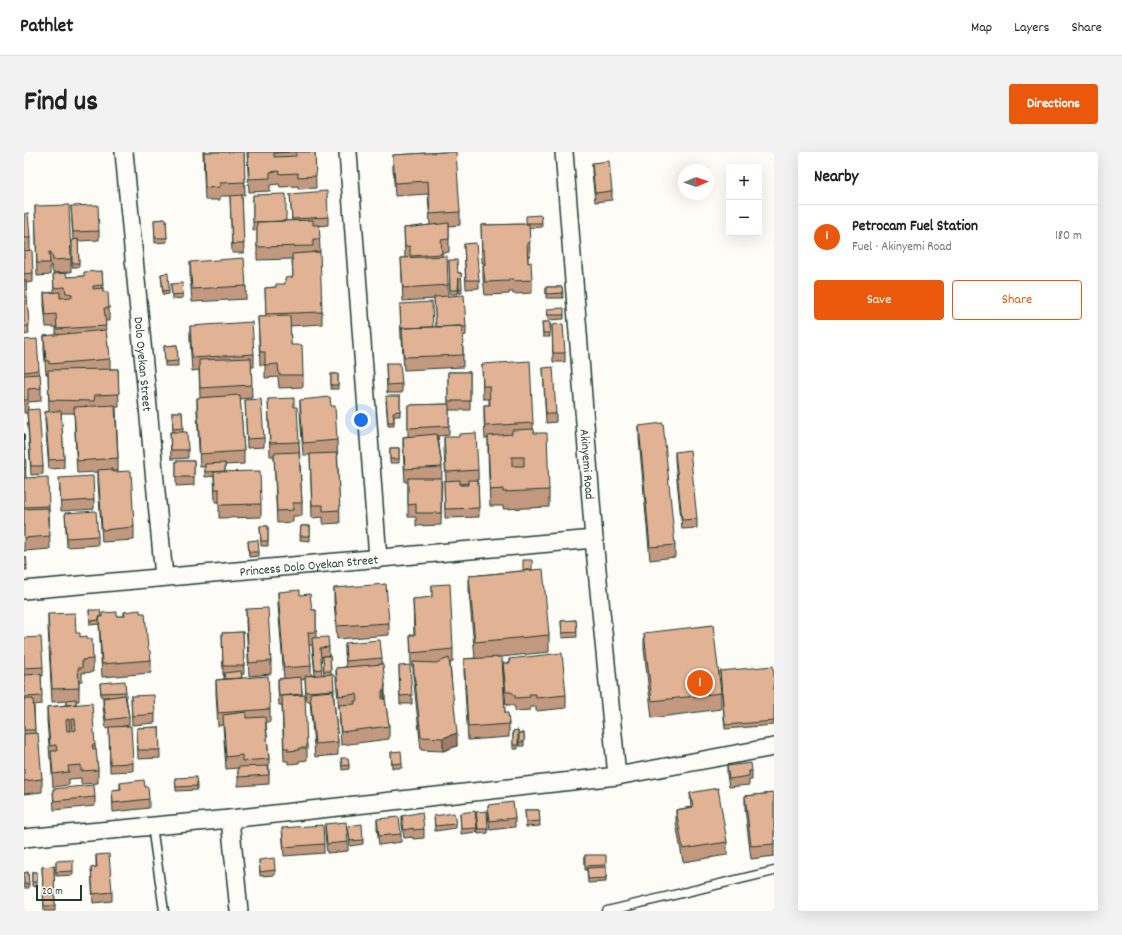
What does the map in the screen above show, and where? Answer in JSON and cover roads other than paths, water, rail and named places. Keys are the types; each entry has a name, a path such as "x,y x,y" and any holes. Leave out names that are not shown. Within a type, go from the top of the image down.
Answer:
{"street":[{"name":"Dolo Oyekan Street","path":"124,152 164,577"},
{"path":"348,152 378,559"},
{"name":"Akinyemi Road","path":"564,152 594,539 617,776"},
{"name":"Princess Dolo Oyekan Street","path":"24,590 594,539"},
{"path":"24,838 230,819 617,776 774,747"},
{"path":"230,819 239,911"}],"lane":[{"path":"152,826 164,911"},
{"path":"606,911 774,871"}],"place":[{"name":"Petrocam Fuel Station","path":"700,683"}]}
